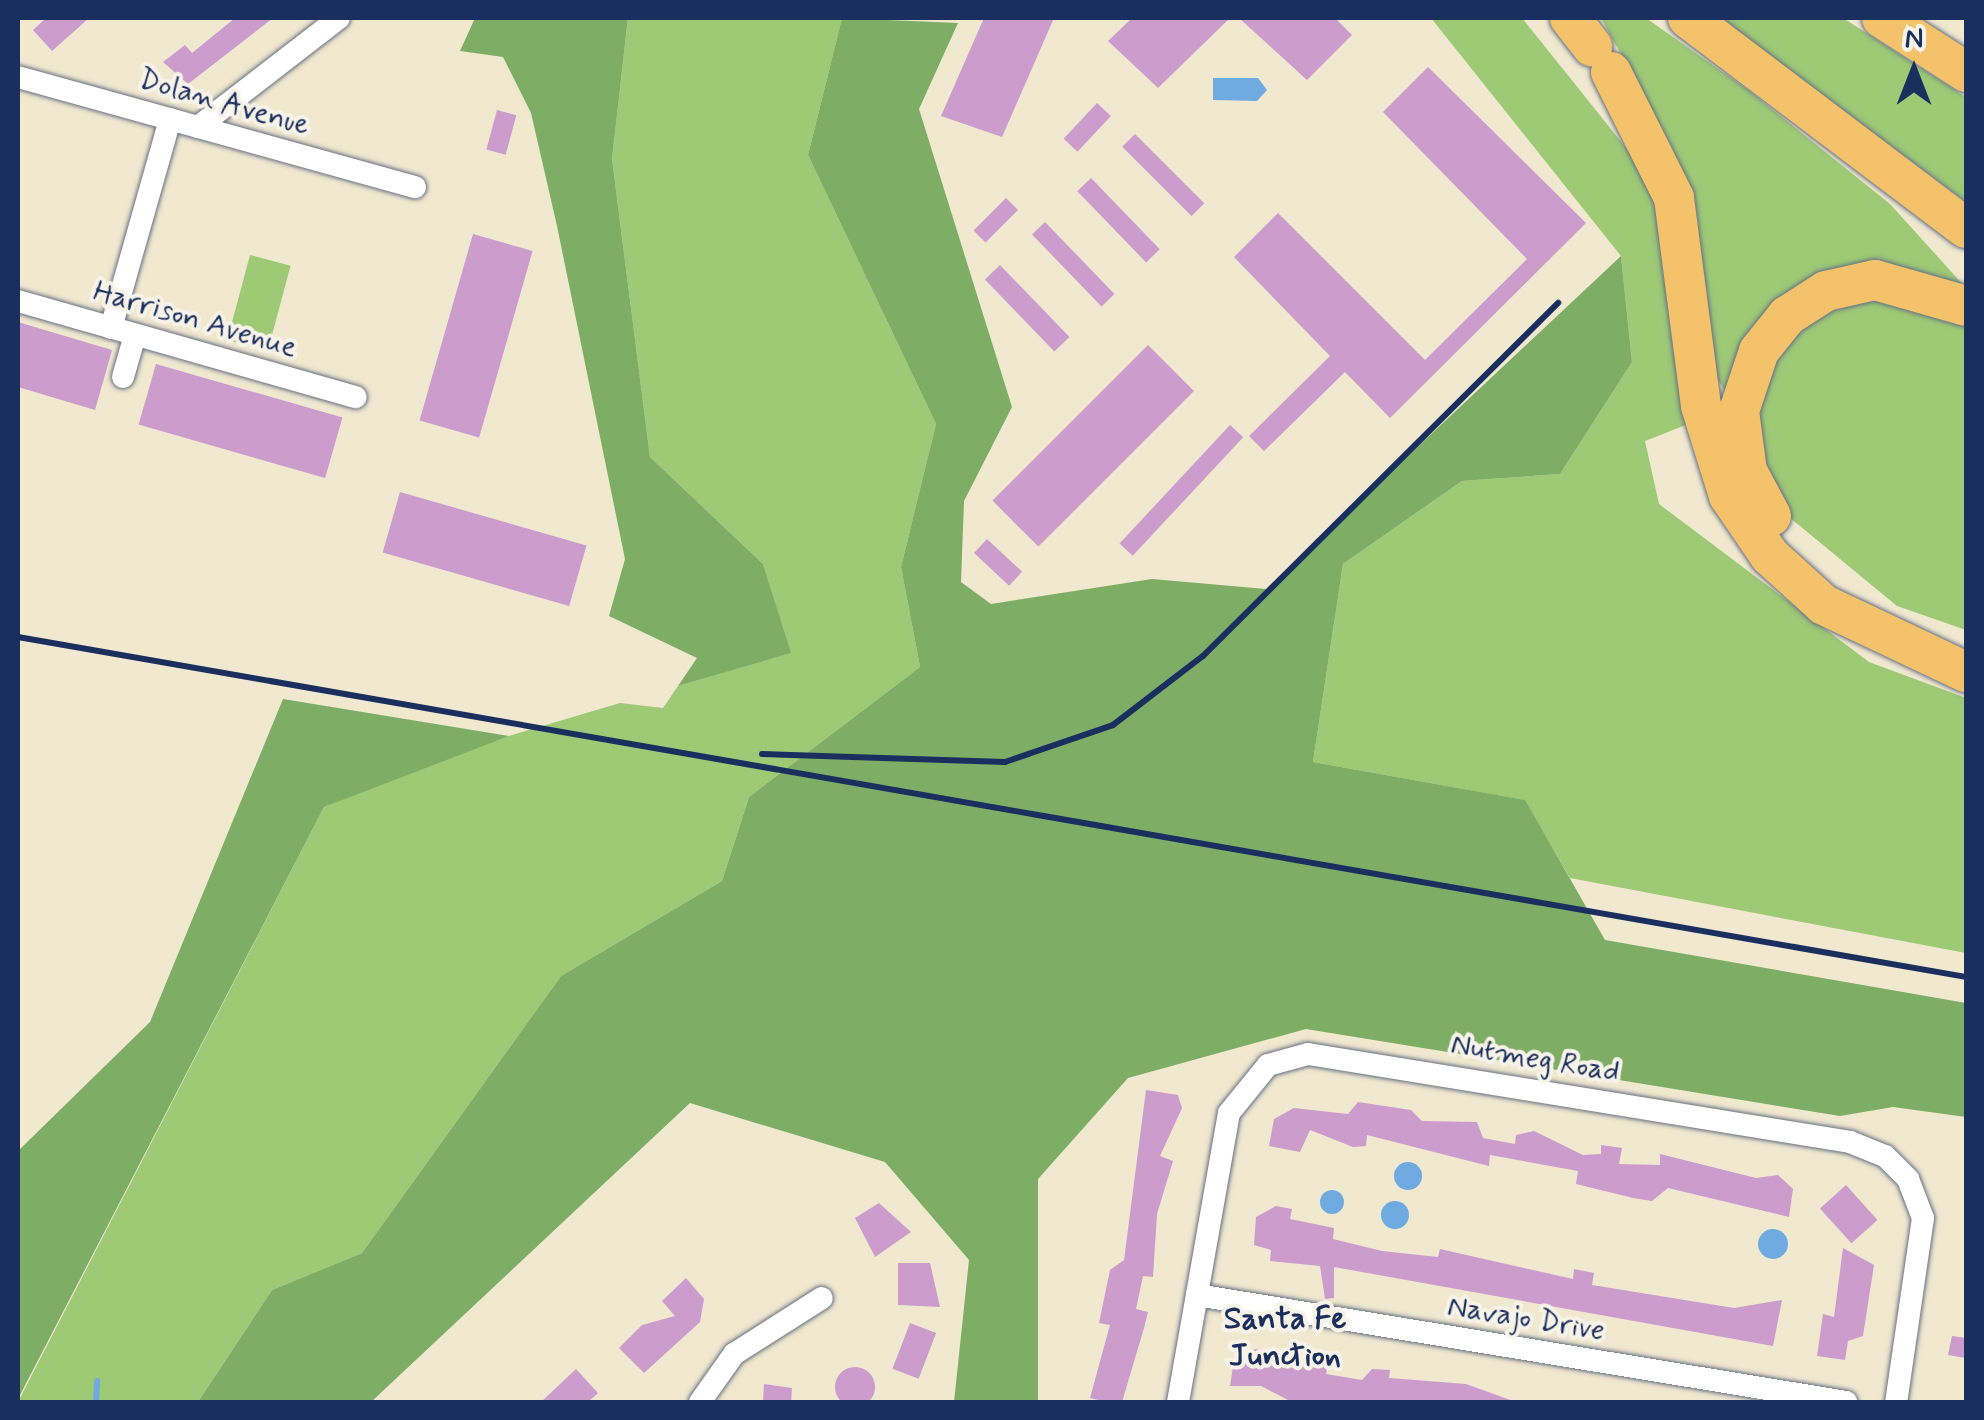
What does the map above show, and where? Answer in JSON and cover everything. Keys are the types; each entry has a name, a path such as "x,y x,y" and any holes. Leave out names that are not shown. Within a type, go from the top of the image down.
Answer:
{"highway":[{"path":"1688,18 1959,226"},
{"path":"1882,18 1966,72"},
{"path":"1591,45 1674,198 1700,406 1728,496 1770,556 1824,606 1966,672"},
{"path":"1966,306 1896,280 1826,291 1772,334 1739,412 1752,481 1796,548 1859,598 1966,646"}],"street":[{"path":"198,127 338,18"},
{"name":"Dolan Avenue","path":"18,76 414,187"},
{"path":"111,328 170,119"},
{"name":"Harrison Avenue","path":"18,301 356,397"},
{"path":"123,377 135,335"},
{"name":"Nutmeg Road","path":"1178,1402 1238,1094 1268,1065 1323,1054 1850,1142 1885,1156 1908,1179 1923,1218 1896,1402"},
{"name":"Navajo Drive","path":"1196,1295 1846,1402"},
{"path":"700,1402 734,1354 822,1298"}],"green space":[{"path":"475,18 628,18 612,159 650,457 763,564 791,653 678,686 697,658 609,616 625,559 557,226 531,113 503,57 460,51"},
{"path":"628,18 842,18 808,155 936,424 901,567 920,667 749,797 722,881 561,976 362,1253 272,1290 198,1402 18,1402 324,807 465,749 620,703 663,708 678,686 790,653 763,564 650,457 612,159"},
{"path":"842,18 958,23 919,109 1012,407 964,501 961,582 991,604 1152,579 1266,589 1621,256 1632,362 1560,474 1462,481 1343,564 1313,762 1525,800 1605,940 1966,1003 1966,1117 1893,1107 1840,1116 1306,1029 1128,1078 1038,1179 1038,1402 954,1402 969,1260 885,1162 690,1103 371,1402 198,1402 272,1290 362,1253 561,976 722,881 749,797 920,667 901,567 936,424 808,155"},
{"path":"1431,18 1522,18 1671,204 1701,419 1645,441 1659,504 1869,662 1966,698 1966,953 1570,878 1524,800 1313,762 1343,564 1462,481 1560,474 1632,362 1621,256"},
{"path":"1601,18 1646,18 1748,90 1890,204 1966,288 1966,630 1897,606 1783,512 1749,429 1706,361 1688,193 1672,147"},
{"path":"1719,18 1843,18 1966,97 1966,202"},
{"path":"250,255 291,266 268,351 227,340"},
{"path":"283,699 509,736 324,807 18,1399 18,1151 150,1022"}],"water":[{"path":"1213,78 1258,78 1267,90 1257,101 1213,100"},
{"path":"1408,1162 1418,1166 1422,1176 1418,1186 1408,1190 1398,1186 1394,1176 1398,1166"},
{"path":"1332,1190 1344,1202 1332,1214 1320,1202"},
{"path":"1395,1201 1405,1205 1409,1215 1405,1225 1395,1229 1385,1225 1381,1215 1385,1205"},
{"path":"1773,1229 1783,1234 1788,1244 1783,1254 1773,1259 1763,1254 1758,1244 1763,1234"}],"building":[{"path":"46,18 89,18 52,51 33,30"},
{"path":"235,18 273,18 188,84 163,62 185,45 192,53"},
{"path":"984,18 1054,18 1002,137 941,116"},
{"path":"1132,18 1230,18 1158,88 1108,41"},
{"path":"1239,18 1335,18 1352,35 1307,80"},
{"path":"1428,67 1586,223 1390,418 1345,372 1264,451 1249,436 1330,356 1234,257 1278,213 1425,360 1527,259 1383,112"},
{"path":"1097,103 1111,116 1077,152 1064,139"},
{"path":"497,110 516,115 506,155 486,150"},
{"path":"1135,134 1204,203 1192,216 1122,147"},
{"path":"1091,178 1160,249 1146,262 1077,191"},
{"path":"1006,198 1018,210 985,243 973,231"},
{"path":"1045,222 1114,294 1102,306 1032,235"},
{"path":"473,234 533,251 479,438 420,420"},
{"path":"1000,265 1069,337 1054,352 985,280"},
{"path":"18,322 112,350 95,410 18,387"},
{"path":"1148,345 1194,391 1038,547 992,501"},
{"path":"156,364 342,417 325,478 139,425"},
{"path":"1230,425 1243,437 1133,556 1120,543"},
{"path":"400,492 586,545 569,606 383,553"},
{"path":"987,539 1022,572 1009,586 974,553"},
{"path":"1146,1090 1178,1095 1182,1108 1160,1156 1173,1161 1157,1214 1153,1277 1143,1276 1136,1309 1148,1312 1144,1328 1122,1402 1107,1402 1090,1398 1110,1325 1099,1323 1110,1270 1124,1260"},
{"path":"1358,1102 1411,1110 1422,1121 1477,1122 1483,1138 1515,1144 1516,1135 1534,1131 1583,1155 1601,1154 1601,1145 1622,1148 1619,1164 1660,1165 1660,1154 1756,1178 1778,1175 1793,1189 1789,1217 1668,1188 1652,1201 1633,1198 1576,1184 1578,1171 1490,1155 1489,1166 1367,1135 1366,1146 1353,1147 1310,1130 1300,1152 1269,1146 1274,1119 1294,1108 1348,1114"},
{"path":"1846,1185 1877,1220 1851,1243 1820,1208"},
{"path":"879,1203 911,1232 875,1257 855,1218"},
{"path":"1276,1206 1292,1209 1290,1219 1334,1228 1333,1239 1382,1251 1438,1257 1440,1249 1573,1279 1574,1269 1594,1273 1592,1285 1734,1308 1782,1300 1773,1346 1334,1267 1334,1298 1325,1299 1320,1266 1270,1261 1271,1250 1254,1245 1256,1217"},
{"path":"1843,1248 1874,1265 1863,1336 1848,1341 1845,1360 1817,1356 1823,1314 1834,1317"},
{"path":"898,1263 930,1263 940,1307 898,1305"},
{"path":"686,1278 704,1299 700,1322 644,1373 619,1348 642,1325 675,1316 662,1301"},
{"path":"910,1323 936,1333 919,1379 892,1369"},
{"path":"1952,1336 1966,1338 1966,1358 1948,1355"},
{"path":"1254,1349 1329,1363 1326,1374 1362,1380 1372,1369 1390,1370 1389,1378 1466,1384 1516,1402 1292,1402 1261,1386 1230,1386 1234,1360 1252,1359"},
{"path":"855,1367 869,1373 875,1387 869,1401 855,1407 841,1401 835,1387 841,1373"},
{"path":"576,1369 598,1393 588,1402 541,1402"},
{"path":"764,1384 792,1388 791,1402 763,1402"}],"waterway":[{"path":"96,1402 97,1381"}],"railway":[{"path":"762,754 1005,762 1113,725 1203,656 1558,303"},
{"path":"18,637 1966,977"}],"district":[{"name":"Santa Fe Junction","path":"1285,1338"}]}
